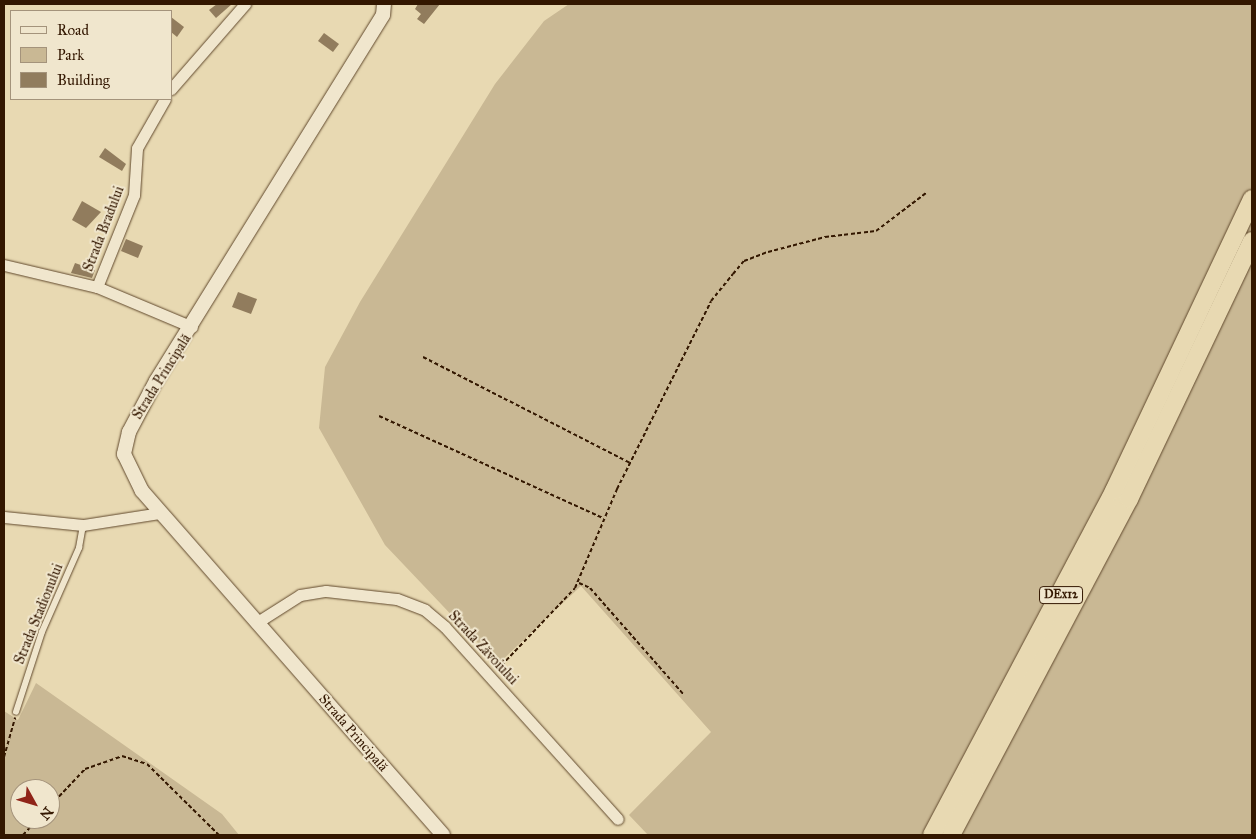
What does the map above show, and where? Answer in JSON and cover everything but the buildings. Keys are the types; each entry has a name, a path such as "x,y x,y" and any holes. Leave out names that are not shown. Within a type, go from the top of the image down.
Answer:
{"highway":[{"name":"DEx12","path":"932,835 1043,630 1182,351 1252,199"},
{"name":"DEx12","path":"951,835 1058,638 1198,358 1252,242"}],"street":[{"path":"172,88 245,4"},
{"name":"Strada Principală","path":"384,4 383,15 192,328 151,389 129,432 124,454 130,471 160,512 443,835"},
{"name":"Strada Bradului","path":"97,287 134,195 137,148 164,100"},
{"path":"4,265 97,287 192,328"},
{"path":"4,517 84,525 160,512"},
{"name":"Strada Zăvoiului","path":"256,623 300,595 353,591 397,599 425,610 445,627 618,819"}],"lane":[{"name":"Strada Stadionului","path":"16,712 42,632 79,548 84,525"}],"path":[{"path":"490,676 560,608 578,583 603,518 711,301 744,261 825,237 876,231 926,193"},
{"path":"423,357 630,463"},
{"path":"379,416 603,518"},
{"path":"578,583 590,588 683,694"},
{"path":"4,757 16,712"},
{"path":"60,796 97,761 130,757 147,764 219,835"}],"green space":[{"path":"569,4 1252,4 1252,835 648,835 629,815 711,732 581,586 498,664 385,545 319,428 325,367 360,302 495,84 544,21"},
{"path":"36,683 222,814 239,835 4,835 4,711 18,720"}]}
